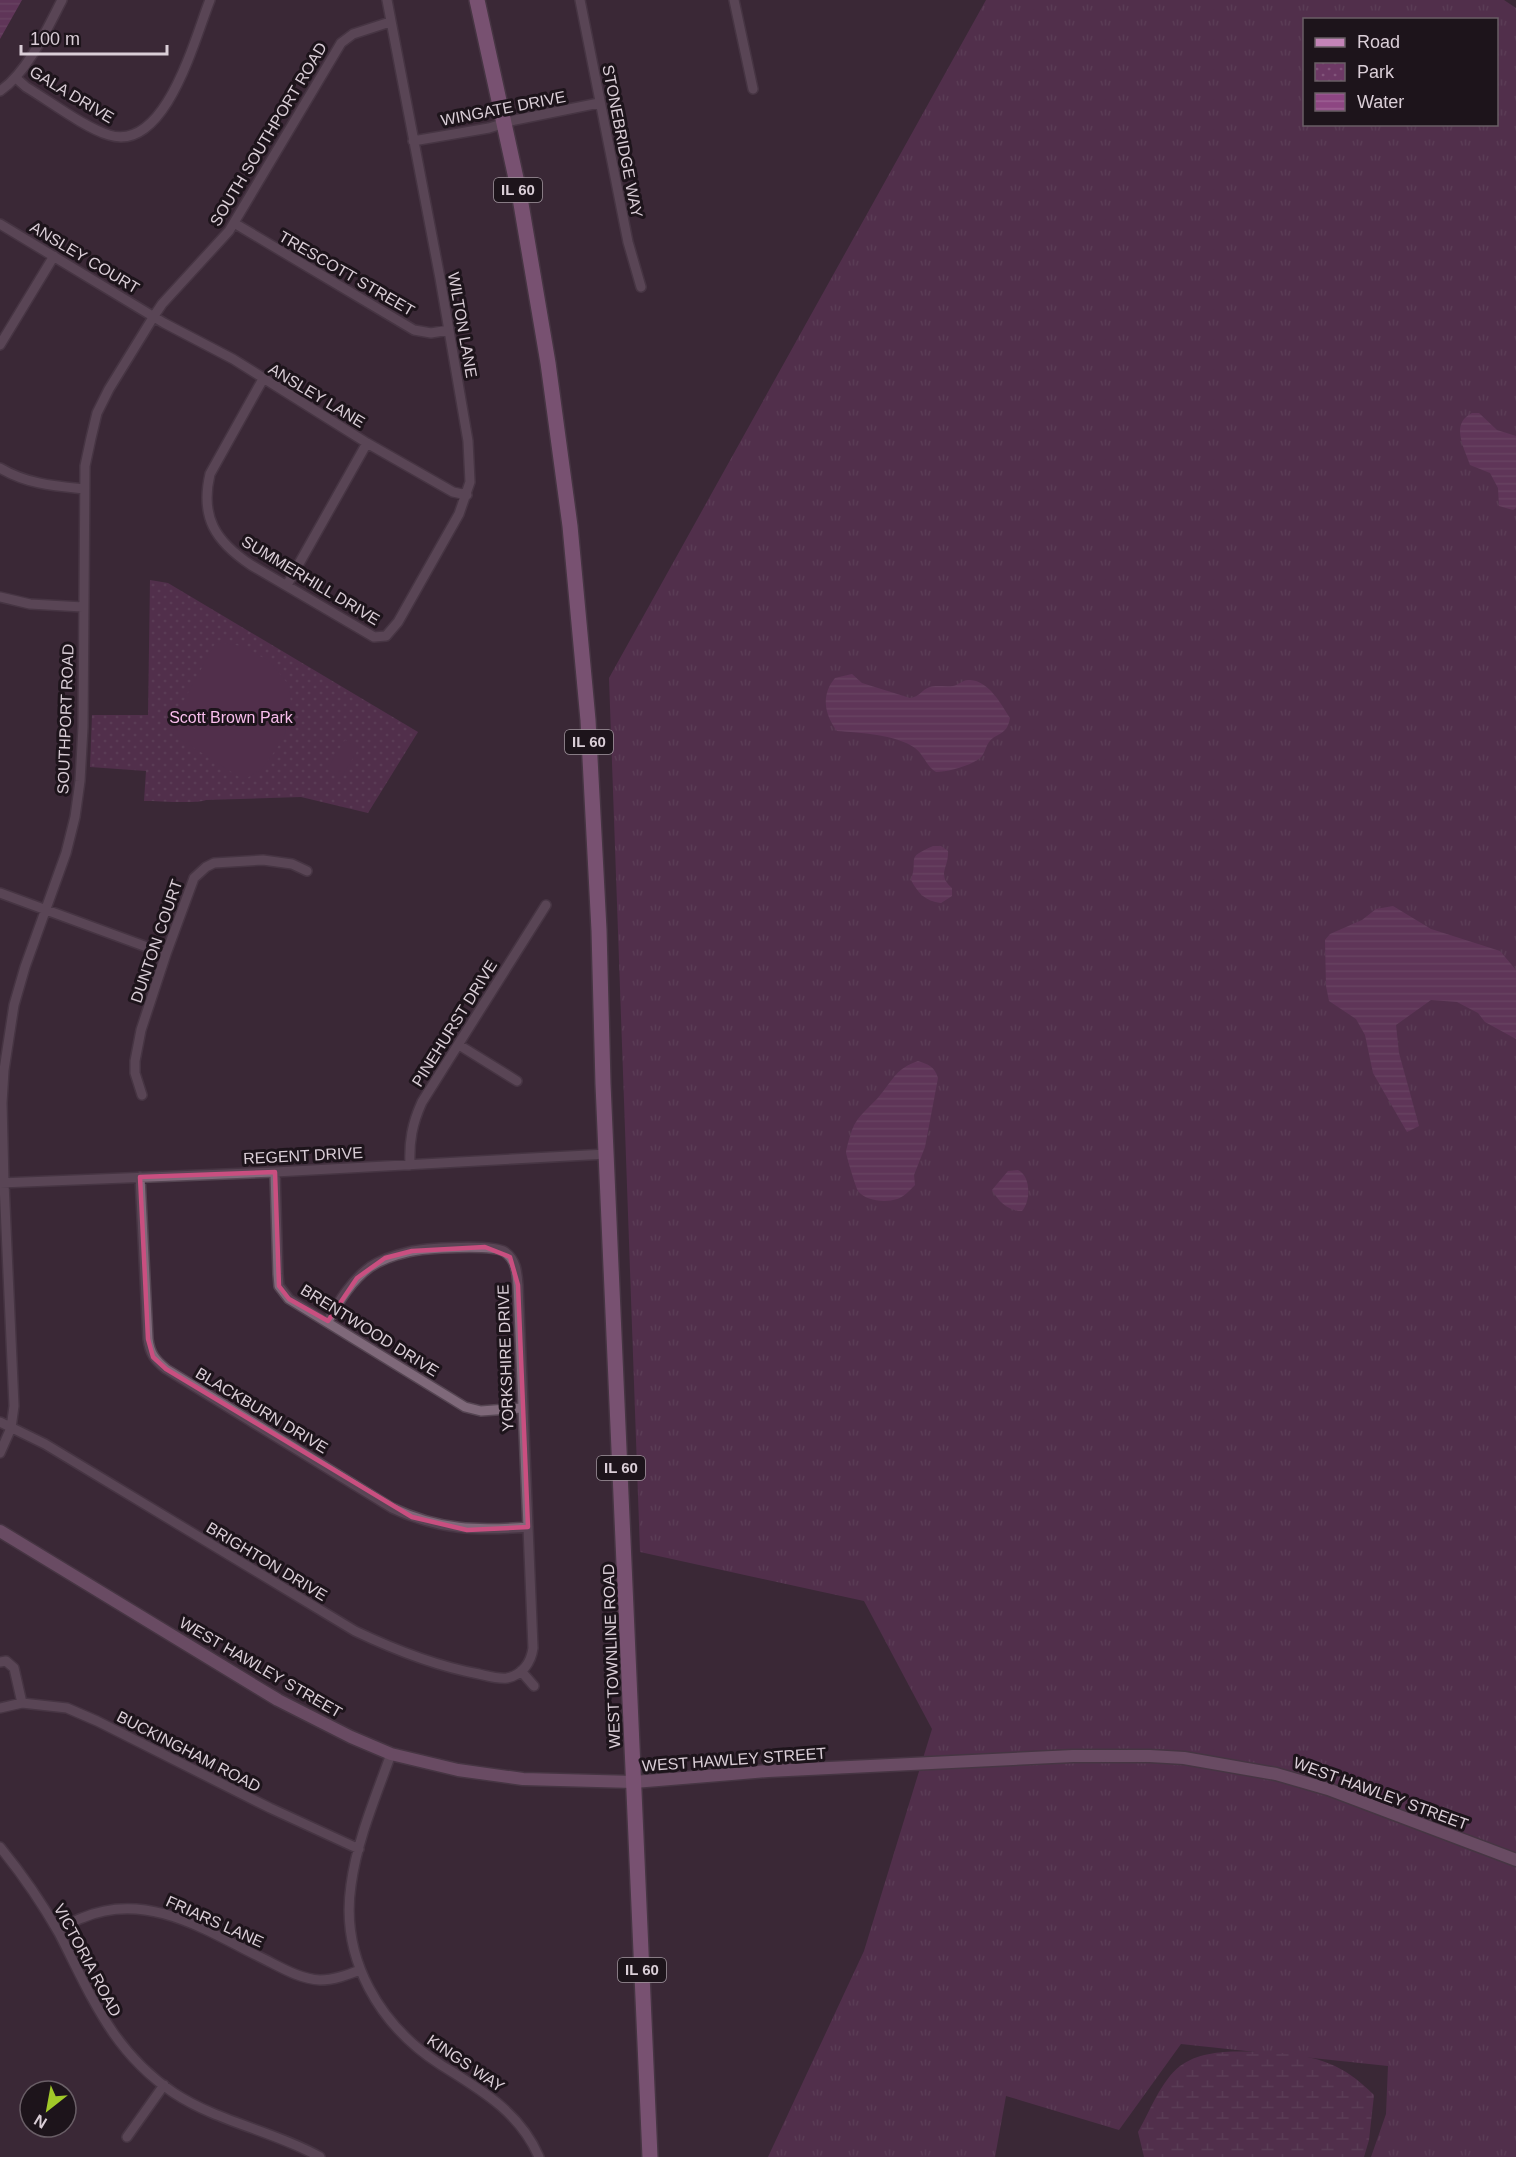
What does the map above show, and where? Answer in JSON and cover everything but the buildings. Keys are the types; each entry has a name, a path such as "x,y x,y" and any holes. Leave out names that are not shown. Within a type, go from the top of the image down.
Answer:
{"main road":[{"name":"IL 60","path":"477,0 519,192 548,363 578,596 588,720 599,930 607,1154"},
{"name":"WEST TOWNLINE ROAD","path":"607,1154 650,2157"}],"street":[{"path":"0,91 16,78 49,26 62,0"},
{"name":"GALA DRIVE","path":"16,78 46,99 111,136 128,136 143,130 156,119 167,103 186,64 210,0"},
{"name":"WILTON LANE","path":"386,636 398,622 459,514 467,495 471,471 449,330 387,0"},
{"name":"STONEBRIDGE WAY","path":"580,0 628,242 641,287"},
{"path":"734,0 753,89"},
{"name":"SOUTH SOUTHPORT ROAD","path":"208,254 234,223 341,43 353,34 390,22"},
{"name":"WINGATE DRIVE","path":"412,141 599,104"},
{"name":"TRESCOTT STREET","path":"234,223 414,330 431,333 449,330"},
{"name":"ANSLEY COURT","path":"0,224 153,316"},
{"name":"SOUTHPORT ROAD","path":"0,1453 11,1428 14,1407 2,1183 2,1103 7,1046 17,995 66,853 75,817 80,781 83,727 85,466 97,413 109,389 153,316 208,254"},
{"path":"0,345 54,256"},
{"name":"ANSLEY LANE","path":"153,316 213,348 367,443 453,492 467,495"},
{"name":"SUMMERHILL DRIVE","path":"263,379 210,474 207,505 215,532 233,553 374,637 386,636"},
{"path":"286,585 367,443"},
{"path":"0,468 28,481 84,489"},
{"path":"0,597 30,604 83,607"},
{"name":"DUNTON COURT","path":"142,1095 135,1072 141,1030 194,878 214,863 263,860 292,864 307,871"},
{"path":"0,893 166,954"},
{"name":"PINEHURST DRIVE","path":"410,1165 409,1142 412,1123 422,1102 546,905"},
{"path":"459,1046 517,1081"},
{"name":"REGENT DRIVE","path":"2,1183 275,1172 607,1154"},
{"name":"BRENTWOOD DRIVE","path":"275,1172 279,1286 289,1299 465,1407 481,1411 522,1408"},
{"name":"BLACKBURN DRIVE","path":"141,1177 149,1350 153,1358 166,1370 392,1508 412,1517 467,1530 528,1527"},
{"name":"YORKSHIRE DRIVE","path":"328,1321 346,1291 357,1278 385,1258 412,1251 485,1247 498,1249 510,1257 517,1271 532,1648 530,1661 521,1671"},
{"name":"BRIGHTON DRIVE","path":"0,1422 45,1443 355,1631 410,1655 461,1671 501,1678 521,1671"},
{"name":"WEST HAWLEY STREET","path":"0,1531 278,1700 351,1737 391,1754 458,1770 523,1779 634,1782 768,1771 1073,1756 1184,1758 1276,1774 1328,1789 1516,1860"},
{"path":"0,1662 6,1660 14,1668 22,1703"},
{"path":"521,1671 534,1686"},
{"name":"BUCKINGHAM ROAD","path":"0,1708 22,1703 67,1708 318,1832 359,1849"},
{"name":"KINGS WAY","path":"391,1754 359,1849 351,1883 349,1904 352,1942 360,1970 383,2014 395,2028 420,2051 500,2103 522,2127 539,2157"},
{"name":"VICTORIA ROAD","path":"0,1847 33,1890 58,1931 110,2030 136,2061 164,2085 198,2106 320,2157"},
{"name":"FRIARS LANE","path":"58,1931 81,1918 103,1911 143,1908 174,1916 298,1976 321,1980 334,1979 360,1970"},
{"path":"127,2137 164,2085"}],"highlighted area":[{"path":"275,1172 279,1286 289,1299 328,1321 357,1278 385,1258 412,1251 485,1247 510,1257 518,1285 528,1527 467,1530 412,1517 166,1369 153,1357 148,1339 140,1177"}],"green space":[{"path":"986,0 1504,0 1516,8 1516,2157 1371,2157 1386,2114 1388,2066 1181,2044 1119,2130 1006,2096 995,2157 768,2157 864,1951 932,1729 864,1601 640,1552 609,678"},
{"name":"Scott Brown Park","path":"150,580 168,583 418,732 368,813 301,797 187,802 144,801 146,771 90,767 92,715 148,715"},
{"path":"216,642 242,646 269,661 289,685 292,714 283,739 263,768 244,780 174,735 172,722"},
{"path":"345,740 359,748 341,778 327,769"},
{"path":"1274,2052 1304,2056 1329,2063 1351,2075 1374,2095 1369,2140 1364,2157 1144,2157 1138,2132 1167,2080 1180,2066 1190,2060 1213,2053"}],"water":[{"path":"0,0 22,0 0,39"},
{"path":"1472,413 1479,413 1497,430 1516,436 1516,508 1513,510 1499,506 1498,488 1490,473 1470,465 1462,444 1460,430 1465,418"},
{"path":"852,674 862,683 910,698 930,687 953,686 968,680 977,681 989,689 998,700 1010,718 1009,724 1004,731 989,742 978,759 960,767 936,772 915,748 907,743 877,735 837,731 829,718 826,698 835,678"},
{"path":"933,846 941,846 948,851 944,875 952,888 952,896 941,903 923,896 911,880 915,856"},
{"path":"1393,906 1431,929 1500,951 1516,970 1516,1039 1485,1022 1478,1013 1457,1002 1431,1000 1396,1025 1399,1053 1419,1126 1407,1132 1373,1073 1365,1035 1356,1019 1329,1001 1326,986 1325,940 1330,934 1362,920 1376,909"},
{"path":"918,1061 931,1067 938,1078 925,1147 914,1175 915,1185 897,1199 881,1201 871,1199 858,1191 853,1178 846,1152 852,1130 861,1115 897,1074"},
{"path":"1018,1170 1025,1178 1028,1189 1027,1201 1022,1211 1004,1205 992,1190 1008,1171"}]}
